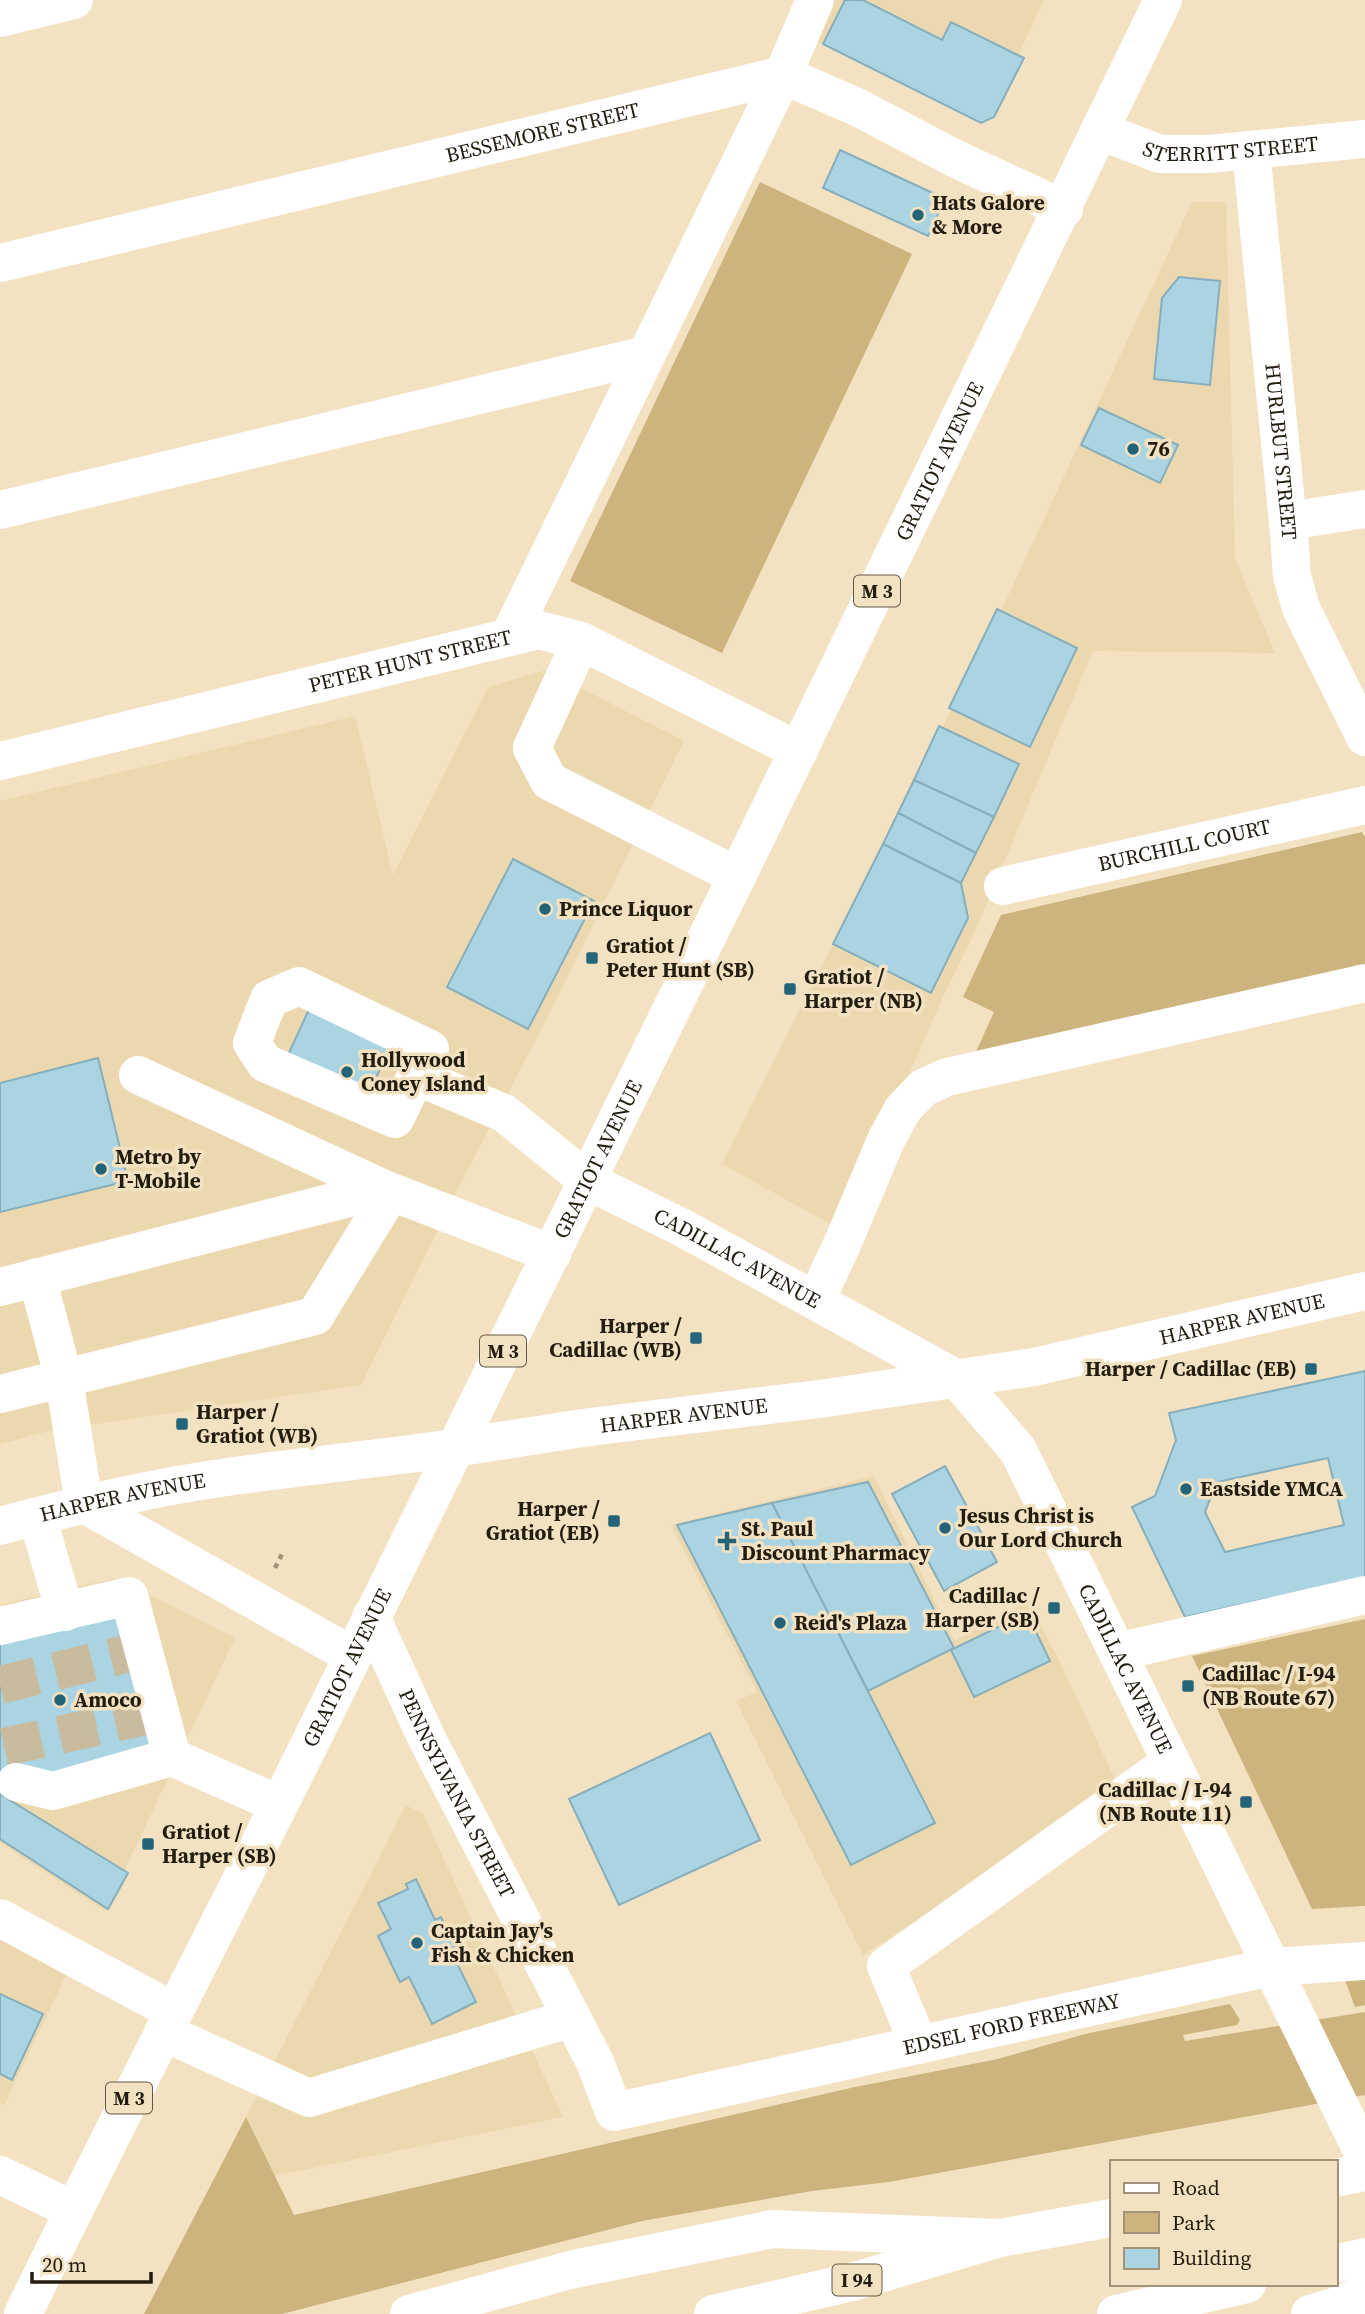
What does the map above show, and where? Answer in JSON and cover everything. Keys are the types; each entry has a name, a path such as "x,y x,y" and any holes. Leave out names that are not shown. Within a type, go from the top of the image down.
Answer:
{"main road":[{"path":"0,18 74,0"},
{"path":"509,637 783,75 815,0"},
{"name":"GRATIOT AVENUE","path":"23,2314 588,1181 1163,0"},
{"path":"783,75 857,107 956,159 1063,209"},
{"name":"BESSEMORE STREET","path":"0,263 783,75"},
{"name":"STERRITT STREET","path":"1100,131 1160,154 1209,154 1365,139"},
{"name":"HURLBUT STREET","path":"1251,150 1292,576 1301,608 1365,737"},
{"path":"0,510 646,355"},
{"path":"1288,521 1365,509"},
{"name":"PETER HUNT STREET","path":"0,761 539,630 581,641 799,751"},
{"path":"581,641 532,748 548,782 737,876"},
{"name":"BURCHILL COURT","path":"1003,886 1365,805"},
{"path":"816,1300 886,1140 903,1109 923,1088 947,1077 1365,983"},
{"name":"CADILLAC AVENUE","path":"423,1062 395,1119 265,1063 252,1042 269,999 299,986 423,1062 504,1113 588,1181 683,1228 957,1379 1018,1450 1365,2158"},
{"path":"138,1075 388,1190 552,1254"},
{"path":"0,1287 388,1190"},
{"path":"0,1395 315,1316 388,1190"},
{"path":"37,1277 64,1379 84,1504 353,1656"},
{"name":"HARPER AVENUE","path":"0,1526 84,1504 232,1476 819,1399 1034,1367 1365,1291"},
{"path":"37,1516 65,1612"},
{"path":"1117,1652 1365,1595"},
{"path":"0,1626 129,1596 136,1652 153,1714 172,1756"},
{"name":"PENNSYLVANIA STREET","path":"371,1617 427,1739 595,2062 614,2112 661,2102"},
{"path":"16,1782 53,1791 172,1756 278,1804"},
{"path":"919,2045 886,1966 1171,1762"},
{"path":"0,1918 168,2021 309,2098 572,2018"},
{"name":"EDSEL FORD FREEWAY","path":"661,2102 1271,1967 1365,1961"},
{"path":"1337,2178 1365,2172"},
{"path":"0,2175 73,2210"},
{"name":"I 94","path":"713,2314 852,2282 999,2238 1110,2218"},
{"path":"409,2314 574,2269 773,2229 999,2238"},
{"path":"1337,2264 1365,2258"},
{"path":"1116,2314 1238,2286"},
{"path":"1310,2314 1365,2294"}],"path":[{"path":"273,1572 282,1554"}],"shaded area":[{"path":"825,0 1044,0 987,121 808,37"},
{"path":"1192,202 1226,202 1235,558 1275,653 1093,651 972,938 942,999 841,1230 722,1164 999,615"},
{"path":"546,670 684,741 361,1385 49,1431 0,1444 0,801 355,716 393,875 488,687"},
{"path":"874,1476 954,1641 1028,1601 1119,1788 863,1955 736,1701 757,1692 671,1525"},
{"path":"116,1578 235,1638 105,1911 0,1843 0,1605"},
{"path":"406,1805 423,1814 563,2117 274,2176 246,2117"},
{"path":"0,1925 69,1969 4,2105 0,2102"}],"green space":[{"path":"760,182 912,254 722,653 570,581"},
{"path":"1362,832 1365,837 1365,968 974,1056 994,1012 963,997 1001,915"},
{"path":"1365,1619 1365,1906 1312,1909 1192,1656"},
{"path":"1365,1979 1365,2005 1355,2007 1345,1980"},
{"path":"1230,2004 1240,2020 1237,2025 1183,2035 1185,2041 1365,2012 1365,2095 889,2182 812,2191 642,2221 282,2314 144,2314 246,2117 294,2215 855,2087 998,2059 1085,2034"}],"building":[{"path":"845,0 863,0 942,40 951,22 1024,58 994,117 981,123 823,44"},
{"path":"840,150 935,194 939,212 928,236 823,188"},
{"path":"1179,277 1220,281 1210,385 1154,379 1162,298"},
{"path":"1099,408 1178,445 1160,483 1081,445"},
{"path":"997,609 1077,648 1030,747 949,708"},
{"path":"939,726 1019,764 994,817 914,780"},
{"path":"914,780 994,817 976,853 898,813"},
{"path":"898,813 976,853 961,883 883,844"},
{"path":"883,844 961,883 968,918 931,993 833,944"},
{"path":"513,859 594,901 528,1029 447,987"},
{"path":"312,1003 393,1041 368,1095 287,1057"},
{"path":"98,1058 128,1181 0,1212 0,1083"},
{"name":"Eastside YMCA","path":"1365,1371 1365,1577 1185,1617 1132,1507 1155,1496 1176,1440 1169,1413","holes":["1328,1458 1344,1525 1225,1552 1205,1512 1217,1482"]},
{"name":"Jesus Christ is Our Lord Church","path":"945,1466 997,1562 944,1591 892,1494"},
{"path":"868,1482 954,1648 868,1691 772,1503"},
{"name":"Reid's Plaza","path":"772,1503 935,1823 851,1865 677,1525"},
{"path":"119,1612 154,1747 0,1786 0,1642"},
{"path":"1027,1613 1050,1661 974,1697 951,1650"},
{"path":"710,1733 760,1840 619,1905 569,1799"},
{"path":"0,1794 128,1873 108,1909 0,1839"},
{"path":"416,1879 435,1920 441,1917 455,1947 450,1949 476,2002 432,2024 409,1977 400,1982 378,1936 391,1929 378,1903 408,1889 406,1884"},
{"path":"0,1994 43,2014 12,2080 0,2074"}],"tunnel":[{"path":"0,1685 130,1653"},
{"path":"4,1747 146,1716"}],"place":[{"name":"Hats Galore & More","path":"918,215"},
{"name":"76","path":"1133,449"},
{"name":"Prince Liquor","path":"545,909"},
{"name":"Gratiot / Peter Hunt (SB)","path":"592,958"},
{"name":"Gratiot / Harper (NB)","path":"790,989"},
{"name":"Hollywood Coney Island","path":"347,1072"},
{"name":"Metro by T-Mobile","path":"101,1169"},
{"name":"Harper / Cadillac (WB)","path":"696,1338"},
{"name":"Harper / Cadillac (EB)","path":"1311,1369"},
{"name":"Harper / Gratiot (WB)","path":"182,1424"},
{"name":"Eastside YMCA","path":"1186,1489"},
{"name":"Harper / Gratiot (EB)","path":"614,1521"},
{"name":"Jesus Christ is Our Lord Church","path":"945,1528"},
{"name":"St. Paul Discount Pharmacy","path":"727,1541"},
{"name":"Cadillac / Harper (SB)","path":"1054,1608"},
{"name":"Reid's Plaza","path":"780,1623"},
{"name":"Cadillac / I-94 (NB Route 67)","path":"1188,1686"},
{"name":"Amoco","path":"60,1700"},
{"name":"Cadillac / I-94 (NB Route 11)","path":"1246,1802"},
{"name":"Gratiot / Harper (SB)","path":"148,1844"},
{"name":"Captain Jay's Fish & Chicken","path":"417,1943"}]}
